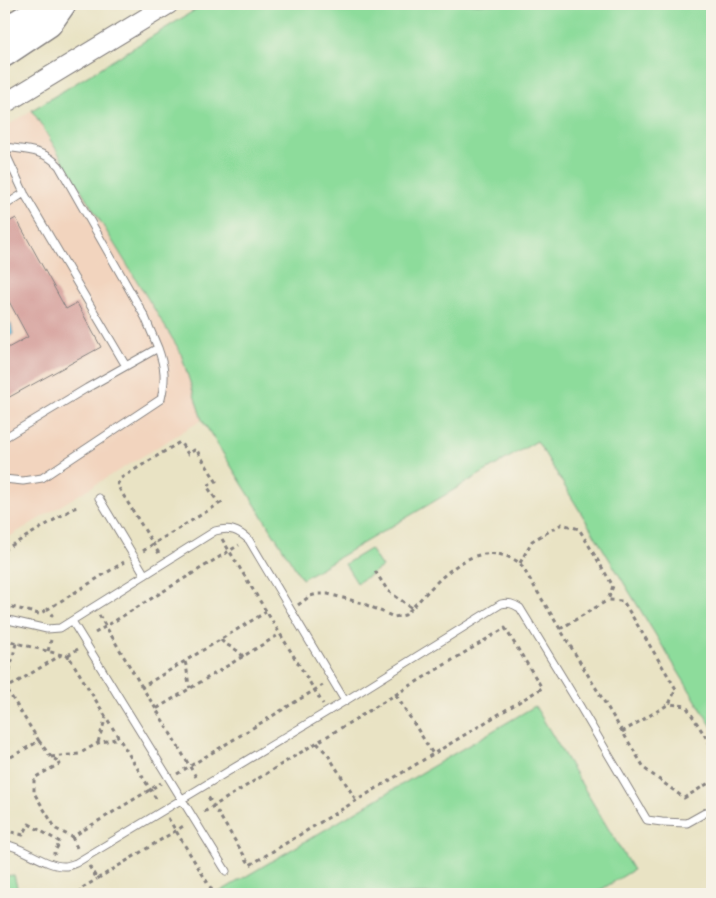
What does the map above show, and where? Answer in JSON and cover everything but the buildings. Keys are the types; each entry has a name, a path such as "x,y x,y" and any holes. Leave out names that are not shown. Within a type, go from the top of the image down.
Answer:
{"highway":[{"path":"4,31 48,4"},
{"path":"4,54 48,24 64,4"}],"main road":[{"path":"4,104 169,4"}],"lane":[{"path":"4,148 24,193 126,366"},
{"path":"4,148 37,152 51,157 59,166 145,317 164,366 164,383 161,399 42,478 23,481 4,480"},
{"path":"4,206 24,193"},
{"path":"4,438 158,348"},
{"path":"99,498 145,575"},
{"path":"4,619 47,629 60,628 216,530 225,528 237,530 248,540 345,701"},
{"path":"4,844 17,846 46,861 64,866 76,863 345,701 501,604 506,603 520,608 647,820 688,823 712,809"},
{"path":"72,621 226,871"}],"path":[{"path":"165,563 117,485 121,478 180,442 188,454 196,449 216,481 208,486 219,504"},
{"path":"143,551 224,501"},
{"path":"4,550 74,508 79,507"},
{"path":"520,563 532,541 562,524 578,529 612,586 608,600"},
{"path":"216,530 327,711"},
{"path":"95,633 248,540"},
{"path":"290,610 310,596 328,594 362,603 399,618 405,615 440,578 463,561 474,555 490,553 508,556 520,563 645,769 684,798 712,781"},
{"path":"4,605 40,614 124,562"},
{"path":"375,572 388,591 412,608"},
{"path":"560,629 608,600 623,602 676,689 669,704 622,732"},
{"path":"48,609 52,617"},
{"path":"142,687 266,612"},
{"path":"105,627 196,777"},
{"path":"204,812 214,806 317,743 396,694 505,628 542,688 250,865 214,806 207,795"},
{"path":"156,709 280,634"},
{"path":"48,651 52,639"},
{"path":"4,640 70,657"},
{"path":"221,640 226,646 240,652 243,656"},
{"path":"16,642 5,689 51,757 61,763 34,778 34,793 56,829 72,837 78,850 69,854"},
{"path":"78,649 68,655 212,890 205,894"},
{"path":"5,689 62,655"},
{"path":"185,662 190,688"},
{"path":"72,837 332,679"},
{"path":"396,694 432,754"},
{"path":"669,704 686,706 712,746"},
{"path":"98,743 106,717"},
{"path":"51,757 79,754 98,743 119,738"},
{"path":"4,761 39,741"},
{"path":"317,743 328,755 356,800"},
{"path":"4,830 23,835 29,824 60,842 54,853 62,855"},
{"path":"79,894 79,890 97,878 186,824"},
{"path":"84,858 97,878"}],"shaded area":[{"path":"32,110 180,351 202,420 4,540 4,128"}],"green space":[{"path":"205,4 712,4 712,727 537,441 302,579 202,420 180,351 32,110"},
{"path":"370,549 382,567 357,583 345,564"},
{"path":"535,706 633,870 594,894 216,894"},
{"path":"14,875 17,887 25,894 4,894 4,876"}],"water":[{"path":"11,324 13,334 4,340 4,325"}]}
